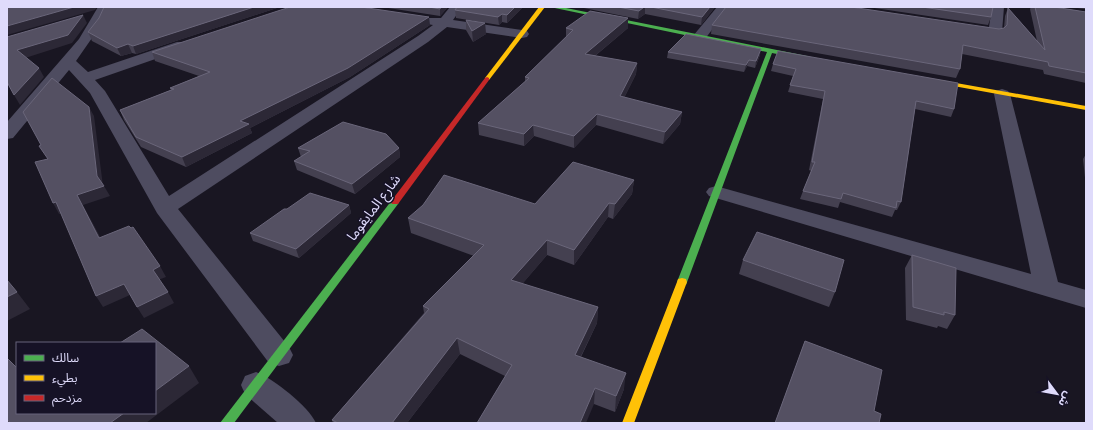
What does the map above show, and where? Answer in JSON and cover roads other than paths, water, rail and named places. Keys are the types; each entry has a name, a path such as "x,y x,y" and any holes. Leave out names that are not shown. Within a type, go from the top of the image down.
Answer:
{"street":[{"path":"165,208 423,39 444,23 456,7"},
{"name":"شارع المايقوما","path":"226,423 256,386 542,7"},
{"path":"553,7 816,60"},
{"path":"700,36 724,7"},
{"path":"959,27 995,32 998,7"},
{"path":"7,134 68,61 97,13"},
{"path":"421,19 522,34"},
{"path":"85,78 193,42"},
{"path":"628,423 770,51"},
{"path":"68,61 97,91 165,208 279,355"},
{"path":"917,78 1086,108"},
{"path":"1002,94 1047,288"},
{"path":"716,192 1086,299"},
{"path":"256,386 300,423"}]}
